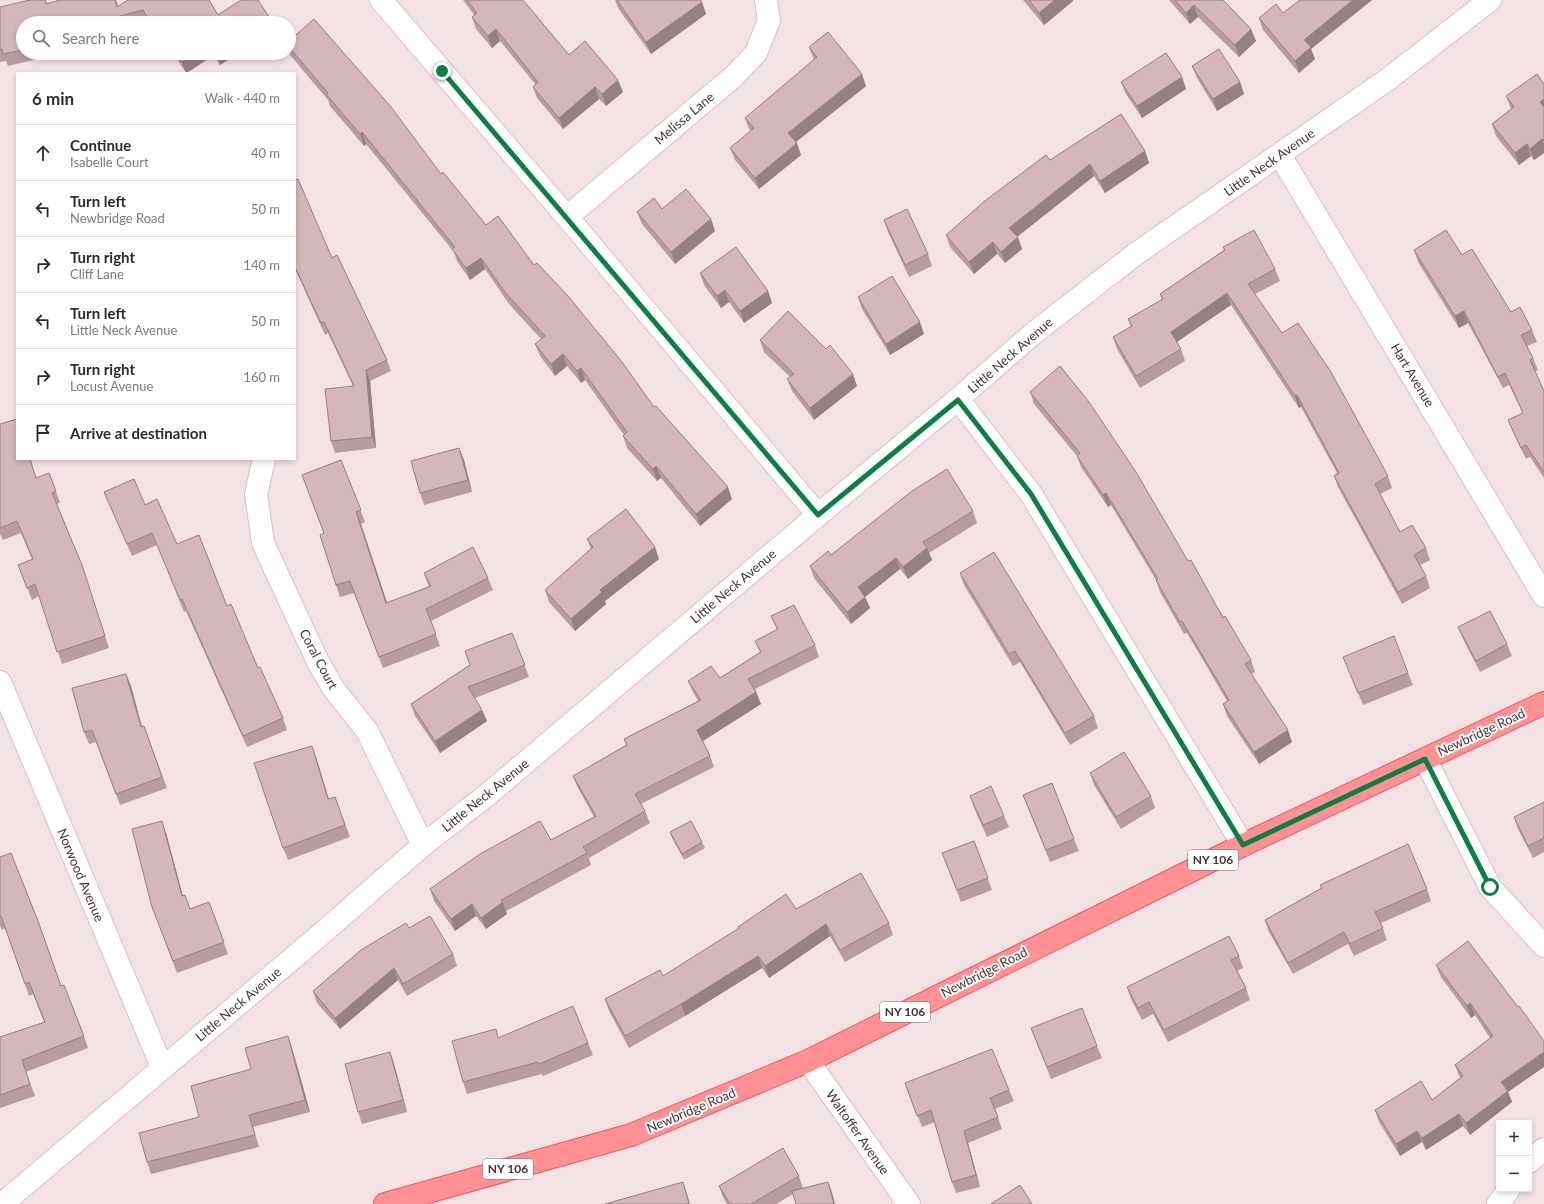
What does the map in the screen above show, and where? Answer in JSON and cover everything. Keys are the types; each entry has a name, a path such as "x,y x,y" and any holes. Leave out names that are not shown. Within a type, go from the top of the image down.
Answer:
{"main road":[{"name":"Newbridge Road","path":"385,1204 632,1135 808,1061 1243,845 1544,703"}],"street":[{"path":"381,0 567,217 818,515"},
{"name":"Melissa Lane","path":"567,217 733,77 756,53 769,20 766,0"},
{"name":"Little Neck Avenue","path":"2,1204 162,1067 319,936 423,845 493,790 818,515 958,400 1035,332 1137,253 1387,80 1490,0"},
{"name":"Hart Avenue","path":"1280,155 1544,596"},
{"path":"958,400 1031,494 1243,845"},
{"name":"Coral Court","path":"264,460 256,494 263,543 317,660 333,688 367,730 423,845"},
{"name":"Norwood Avenue","path":"0,682 6,711 162,1067"},
{"path":"1425,759 1490,887 1544,946"},
{"name":"Waltoffer Avenue","path":"808,1061 909,1204"},
{"path":"1532,1159 1544,1149"},
{"path":"1498,1204 1507,1192"}],"building":[{"path":"30,0 45,0 46,4 60,0 115,0 117,7 128,0 209,0 218,15 241,0 258,0 268,16 147,16 143,10 120,16 16,16 16,51 3,54 2,49 0,50 0,7"},
{"path":"467,0 523,0 569,55 585,41 618,80 602,94 595,87 559,118 533,87 538,82 496,29 488,36 472,17 477,13"},
{"path":"617,0 700,0 702,2 646,42"},
{"path":"1029,0 1055,0 1039,13"},
{"path":"1175,0 1223,0 1251,29 1235,45 1194,5 1186,13"},
{"path":"1300,0 1353,0 1304,40 1311,47 1295,61 1259,18 1276,4 1283,13"},
{"path":"314,19 391,107 441,174 443,172 486,225 498,216 534,265 537,263 568,296 622,362 654,407 656,406 728,487 696,514 656,466 653,469 623,436 627,432 581,368 577,371 563,354 551,364 535,344 545,336 505,292 481,258 466,268 452,249 455,247 362,132 360,134 326,94 328,93 296,55 296,35"},
{"path":"828,32 862,74 788,133 797,143 755,178 730,148 754,128 745,118 817,57 809,47"},
{"path":"1219,49 1240,82 1213,99 1192,66"},
{"path":"1166,53 1182,77 1137,106 1121,82"},
{"path":"1537,74 1544,84 1544,99 1540,102 1544,107 1544,141 1542,139 1530,149 1527,144 1515,153 1492,124 1514,107 1506,96"},
{"path":"1121,114 1145,151 1100,181 1090,164 1009,228 1018,237 1001,252 993,242 969,262 946,235 986,200 1046,155 1050,160"},
{"path":"298,179 332,258 337,255 387,360 366,370 372,437 331,441 325,389 354,386 324,322 321,323 296,269 296,180"},
{"path":"686,189 711,219 671,252 637,212 654,198 662,209"},
{"path":"907,209 928,254 905,265 884,220"},
{"path":"1254,230 1275,269 1248,284 1282,333 1298,323 1331,372 1388,476 1375,484 1400,532 1412,525 1426,548 1414,555 1426,576 1398,592 1334,476 1339,473 1297,395 1295,396 1227,293 1171,332 1181,349 1136,376 1113,337 1132,326 1128,319 1163,299 1160,294 1225,250 1223,247"},
{"path":"1446,230 1462,255 1472,249 1511,312 1520,307 1532,330 1521,335 1533,358 1530,360 1544,391 1544,472 1526,445 1521,448 1508,420 1523,413 1505,373 1498,377 1464,311 1455,316 1414,250"},
{"path":"736,247 768,291 740,311 725,290 717,296 700,273"},
{"path":"892,276 920,322 886,344 858,297"},
{"path":"788,311 826,349 830,345 853,374 810,408 787,379 794,374 760,340"},
{"path":"1060,366 1089,402 1136,472 1188,561 1191,560 1223,618 1225,616 1251,660 1245,664 1288,730 1254,752 1223,704 1229,700 1182,621 1180,622 1156,580 1158,579 1106,493 1103,495 1077,456 1080,453 1030,392"},
{"path":"16,419 16,460 30,460 36,478 49,473 56,491 52,493 82,565 105,636 57,652 35,584 27,588 18,565 33,559 17,521 0,528 0,424"},
{"path":"459,448 468,480 420,493 411,461"},
{"path":"341,460 361,510 356,512 386,603 431,586 424,573 473,547 488,578 426,609 436,634 379,657 350,581 336,585 320,535 324,533 302,475"},
{"path":"947,469 973,511 923,542 927,548 903,567 896,558 858,587 865,597 847,612 810,566 828,551 831,555 912,491"},
{"path":"134,479 145,505 157,499 177,544 199,535 227,606 231,604 258,668 260,667 283,718 243,736 182,599 180,600 152,533 127,544 104,492"},
{"path":"626,509 655,547 600,590 602,592 571,619 545,590 593,547 587,539"},
{"path":"994,552 1094,716 1065,733 1015,651 1009,654 960,573"},
{"path":"794,605 815,645 748,679 756,692 697,730 710,756 635,794 645,811 583,847 587,853 501,900 503,902 481,918 472,904 451,919 430,889 480,854 540,821 551,840 596,816 573,776 627,745 624,739 701,700 688,681 711,666 720,678 761,652 755,641 778,629 771,616"},
{"path":"1490,611 1507,644 1476,661 1458,627"},
{"path":"512,633 525,665 468,687 482,710 435,741 411,704 470,665 465,651"},
{"path":"1394,636 1408,673 1358,693 1343,657"},
{"path":"126,674 141,727 144,726 162,777 116,794 92,730 84,732 72,688"},
{"path":"312,746 328,799 335,797 345,825 283,848 254,763"},
{"path":"1124,752 1151,796 1116,817 1090,773"},
{"path":"1052,783 1074,839 1046,850 1023,795"},
{"path":"991,786 1004,816 983,825 970,796"},
{"path":"1544,802 1544,838 1528,846 1514,817"},
{"path":"162,821 182,896 185,895 190,909 209,902 224,942 173,961 152,907 132,829"},
{"path":"691,821 702,842 682,854 670,832"},
{"path":"974,841 988,878 957,890 942,853"},
{"path":"1408,844 1427,889 1375,912 1383,928 1350,944 1344,932 1288,963 1265,920 1322,888 1320,885"},
{"path":"11,853 38,921 61,986 64,985 84,1036 22,1060 30,1084 0,1095 0,1037 45,1022 29,982 25,984 1,916 0,917 0,857"},
{"path":"861,873 889,923 840,950 826,924 765,966 758,956 681,1004 625,1036 605,999 660,970 663,976 739,928 738,927 786,894 796,909"},
{"path":"430,916 453,954 403,984 394,968 335,1018 313,991 361,950 406,923 409,928"},
{"path":"1229,936 1239,956 1231,960 1246,988 1164,1030 1149,1002 1138,1008 1127,987"},
{"path":"1468,941 1518,1007 1519,1006 1544,1041 1544,1052 1501,1082 1508,1091 1466,1123 1459,1114 1422,1138 1417,1131 1396,1144 1375,1110 1421,1081 1432,1100 1463,1076 1455,1065 1493,1036 1470,1003 1467,1006 1436,965"},
{"path":"573,1006 588,1043 539,1064 538,1062 463,1082 452,1041 496,1029 498,1038"},
{"path":"1082,1008 1097,1046 1047,1067 1031,1028"},
{"path":"288,1036 305,1100 249,1115 255,1135 147,1162 139,1133 199,1117 191,1086 251,1069 245,1048"},
{"path":"992,1049 1009,1090 990,1098 998,1117 964,1131 976,1175 952,1182 931,1110 917,1116 905,1083"},
{"path":"390,1052 403,1100 358,1112 345,1064"},
{"path":"783,1148 799,1176 751,1204 730,1204 719,1186"},
{"path":"683,1182 689,1204 605,1204"},
{"path":"828,1182 834,1204 796,1204 792,1191"},
{"path":"1020,1185 1032,1204 991,1204"}],"route":[{"path":"442,71 818,515 958,400 1031,494 1243,845 1425,759 1490,887"}]}
